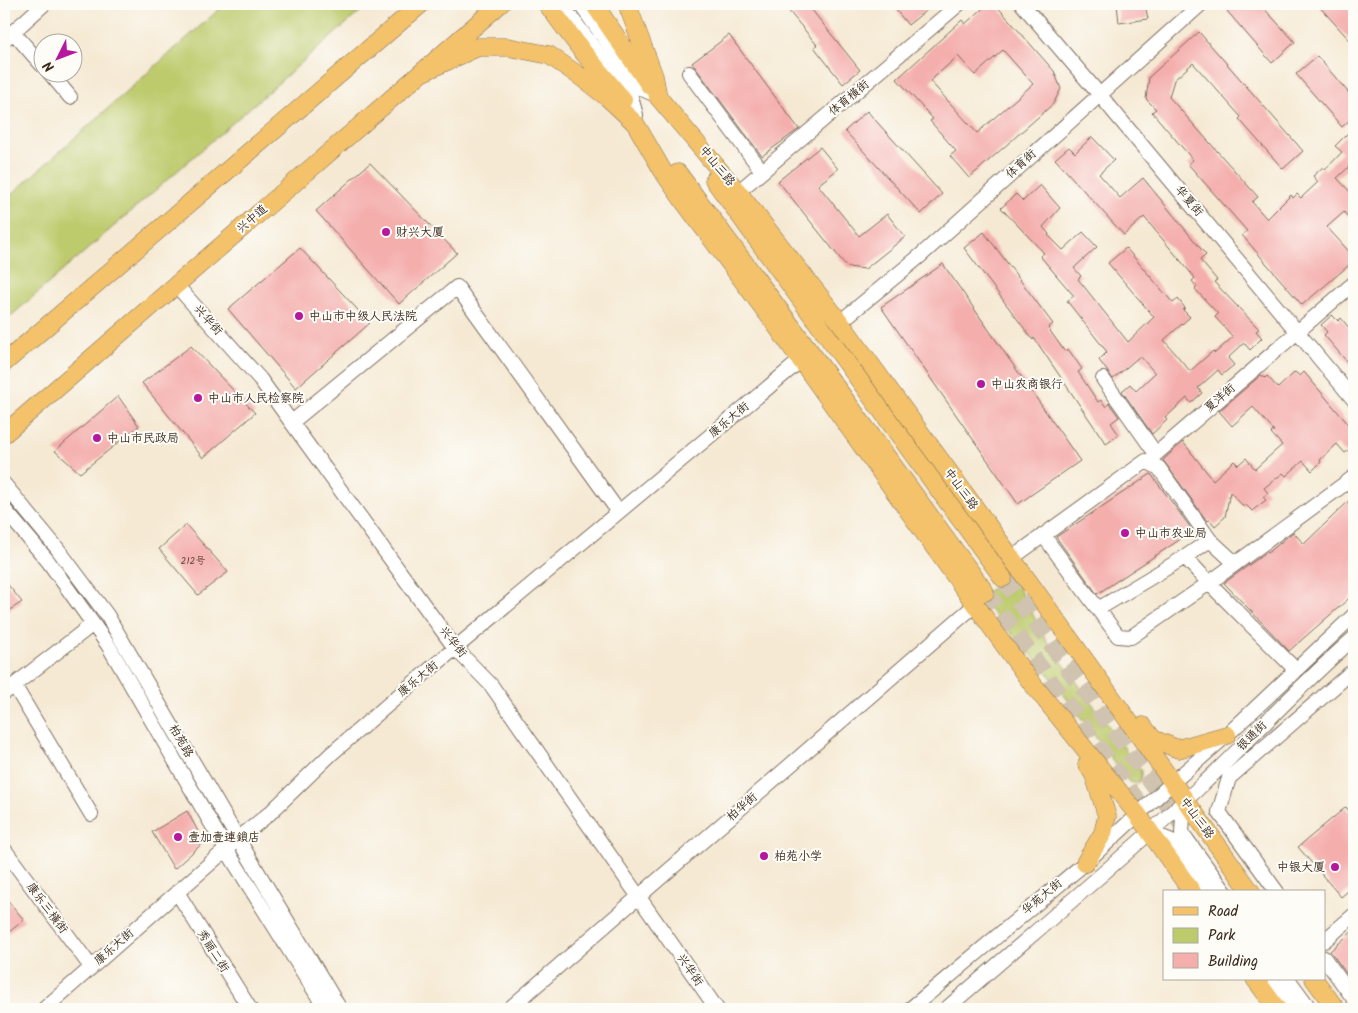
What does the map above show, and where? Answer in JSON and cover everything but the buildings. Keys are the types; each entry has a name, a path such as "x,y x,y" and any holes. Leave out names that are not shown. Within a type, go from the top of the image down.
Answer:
{"main road":[{"path":"400,22 410,4"},
{"path":"4,362 421,4"},
{"name":"兴中道","path":"4,434 500,4"},
{"path":"547,4 803,341 980,598 1027,677 1094,775 1107,816 1103,833 1085,863"},
{"name":"中山三路","path":"594,4 710,174 1003,578"},
{"path":"627,4 654,76 658,97"},
{"path":"422,73 478,47 508,47 549,55 581,76 635,119 664,173 801,360 980,598"},
{"name":"中山三路","path":"658,97 738,192 840,322 1250,890"},
{"path":"1073,643 1115,685 1153,739 1178,749 1227,735"},
{"path":"1027,677 1138,815 1191,890"},
{"path":"1256,980 1277,1009"},
{"path":"1315,980 1336,1009"}],"street":[{"path":"32,56 8,36 44,4"},
{"path":"561,4 631,97 635,119"},
{"path":"580,4 640,88 658,97"},
{"name":"体育横街","path":"738,192 959,4"},
{"name":"华夏街","path":"1022,4 1354,400"},
{"name":"体育街","path":"840,322 920,256 1201,4"},
{"path":"689,73 762,172"},
{"path":"57,82 70,97"},
{"name":"夏洋街","path":"1103,379 1156,454 1354,283"},
{"name":"兴华街","path":"176,285 260,379 455,648 491,685 717,1009"},
{"path":"292,422 457,287 618,511"},
{"name":"康乐大街","path":"44,1009 226,849 270,813 331,754 618,511 801,360"},
{"path":"1012,558 1146,461 1160,468 1210,540 1235,563"},
{"path":"1043,535 1118,636 1131,637 1209,583 1354,477"},
{"name":"柏苑路","path":"4,484 57,548 107,614 340,1009"},
{"name":"柏苑路","path":"4,509 48,561 108,645 226,849 326,1009"},
{"path":"1098,609 1210,540"},
{"path":"1185,557 1296,670"},
{"name":"柏华街","path":"510,1009 980,598"},
{"name":"华苑大街","path":"910,1009 1085,863 1227,735 1354,615"},
{"path":"91,814 9,689 93,624"},
{"name":"银通街","path":"1149,832 1245,744 1354,638"},
{"path":"1275,890 1219,812 1229,778 1352,677 1328,640"},
{"path":"1184,800 1182,833 1224,890"},
{"path":"1149,832 1172,841 1208,890"},
{"name":"华苑大街","path":"946,1009 1149,832"},
{"name":"康乐三横街","path":"4,849 91,967"},
{"name":"秀丽二街","path":"177,892 250,1009"},
{"path":"1326,939 1354,915"},
{"path":"1326,961 1354,999"},
{"path":"1273,980 1293,1009"},
{"path":"1289,980 1310,1009"}],"green space":[{"path":"225,4 369,4 4,322 4,201"},
{"path":"1011,574 1047,641 1141,771 1141,777 1137,783 1129,782 1047,672 979,598"}],"tunnel":[{"path":"1003,578 1182,824"},
{"path":"985,592 1148,816"}],"place":[{"name":"财兴大厦","path":"386,232"},
{"name":"中山市中级人民法院","path":"299,316"},
{"name":"中山农商银行","path":"981,384"},
{"name":"中山市人民检察院","path":"198,398"},
{"name":"中山市民政局","path":"97,438"},
{"name":"中山市农业局","path":"1125,533"},
{"name":"壹加壹連鎖店","path":"178,837"},
{"name":"柏苑小学","path":"764,856"},
{"name":"中银大厦","path":"1335,867"}]}
